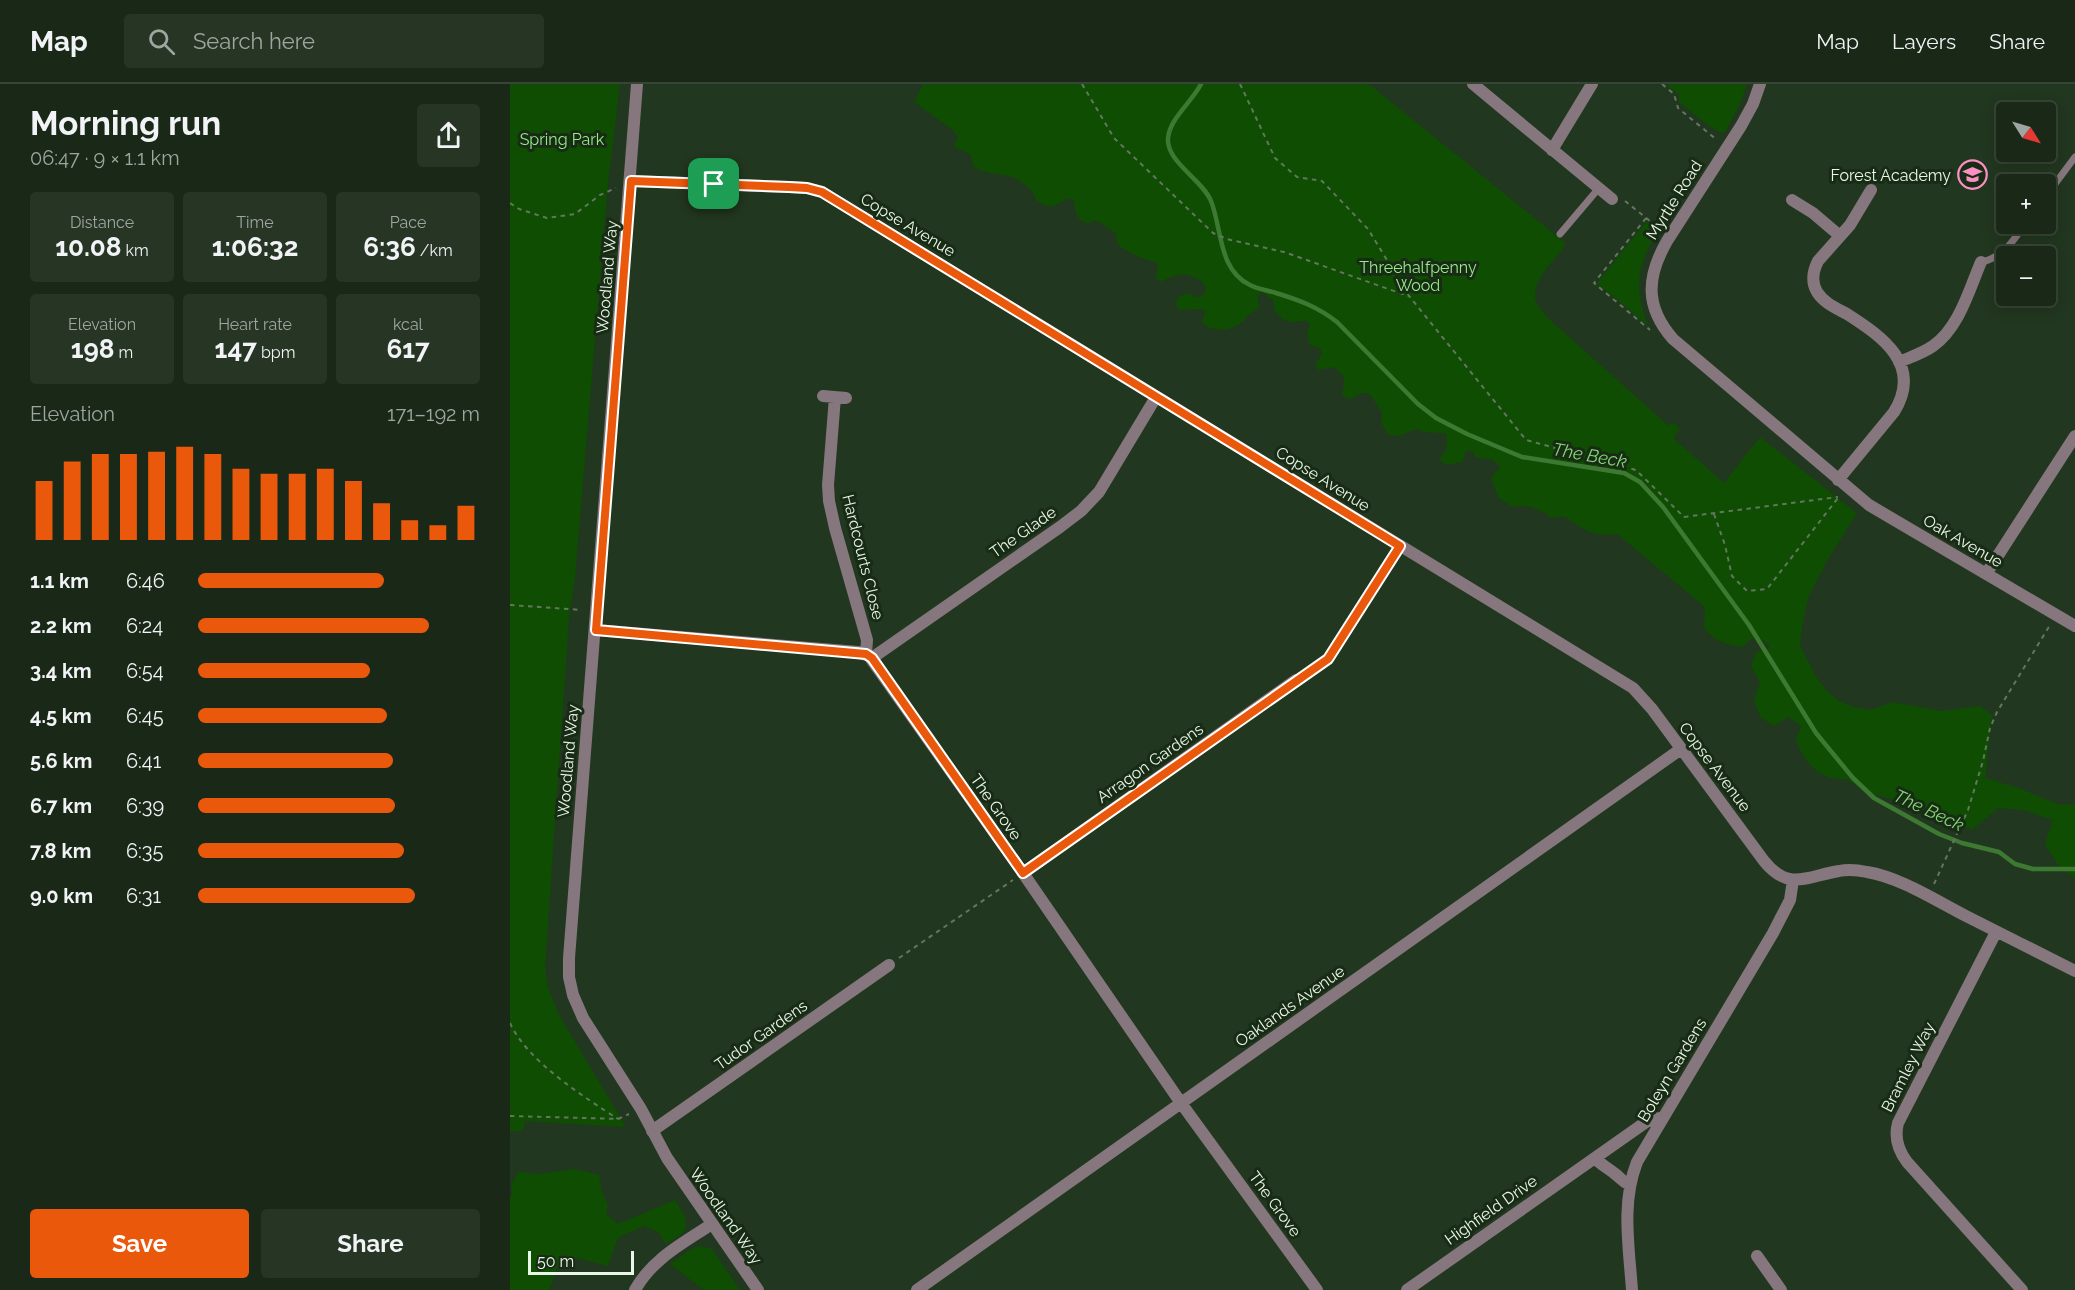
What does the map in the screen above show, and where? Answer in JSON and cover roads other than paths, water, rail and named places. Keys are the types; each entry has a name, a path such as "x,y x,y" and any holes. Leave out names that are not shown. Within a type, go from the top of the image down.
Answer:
{"street":[{"name":"Woodland Way","path":"638,84 569,977 578,1009 641,1109 667,1158 758,1290"},
{"path":"1473,84 1612,199"},
{"path":"1552,150 1592,84"},
{"name":"Myrtle Road","path":"1670,336 1655,309 1650,290 1656,262 1753,104 1760,84"},
{"name":"Copse Avenue","path":"631,181 807,188 822,192 1633,688 1652,709 1770,868 1782,878 1793,880"},
{"path":"1842,484 1900,402 1905,378 1894,352 1880,337 1826,302 1815,287 1814,274 1818,261 1857,214 1871,190"},
{"path":"1792,200 1820,218 1840,236"},
{"path":"1899,362 1922,353 1942,338 1957,316 1981,262"},
{"name":"Oak Avenue","path":"1670,336 1842,484 1882,513 2075,626"},
{"name":"Hardcourts Close","path":"835,397 829,501 867,640 869,656"},
{"name":"The Glade","path":"869,656 1059,528 1087,505 1106,482 1156,397"},
{"path":"1986,574 2075,436"},
{"path":"596,630 869,656"},
{"name":"The Grove","path":"869,656 1182,1103 1317,1290"},
{"name":"Arragon Gardens","path":"1023,873 1296,680"},
{"name":"Oaklands Avenue","path":"917,1290 1681,749"},
{"path":"1793,880 1840,870 1875,873 1928,896 2075,971"},
{"name":"Boleyn Gardens","path":"1632,1290 1627,1225 1630,1185 1637,1162 1781,918 1792,894 1793,880"},
{"name":"Bramley Way","path":"1996,932 1898,1123 1896,1138 1897,1145 1907,1162 2022,1290"},
{"name":"Tudor Gardens","path":"652,1131 889,965"},
{"name":"Highfield Drive","path":"1407,1290 1650,1119 1662,1119"},
{"path":"1595,1158 1622,1182 1630,1185"},
{"path":"635,1290 645,1274 658,1261 712,1224"},
{"path":"1757,1256 1781,1290"}],"lane":[{"path":"2056,183 2075,157"},
{"path":"1560,234 1599,188"},
{"path":"1981,262 1990,260 2006,250 2018,234"}],"waterway":[{"name":"The Beck","path":"1201,84 1173,124 1168,138 1169,147 1178,163 1200,185 1211,201 1226,259 1240,278 1253,286 1308,304 1323,312 1337,322 1418,404 1436,418 1467,434 1522,457 1624,473 1640,482 1663,507 1749,625 1816,733 1853,778 1874,798 1939,834 1962,843 1999,852 2015,864 2033,869 2075,869"}],"place":[{"name":"Forest Academy","path":"1972,175"}],"park label":[{"name":"Spring Park","path":"562,139"},
{"name":"Threehalfpenny Wood","path":"1418,276"}]}
